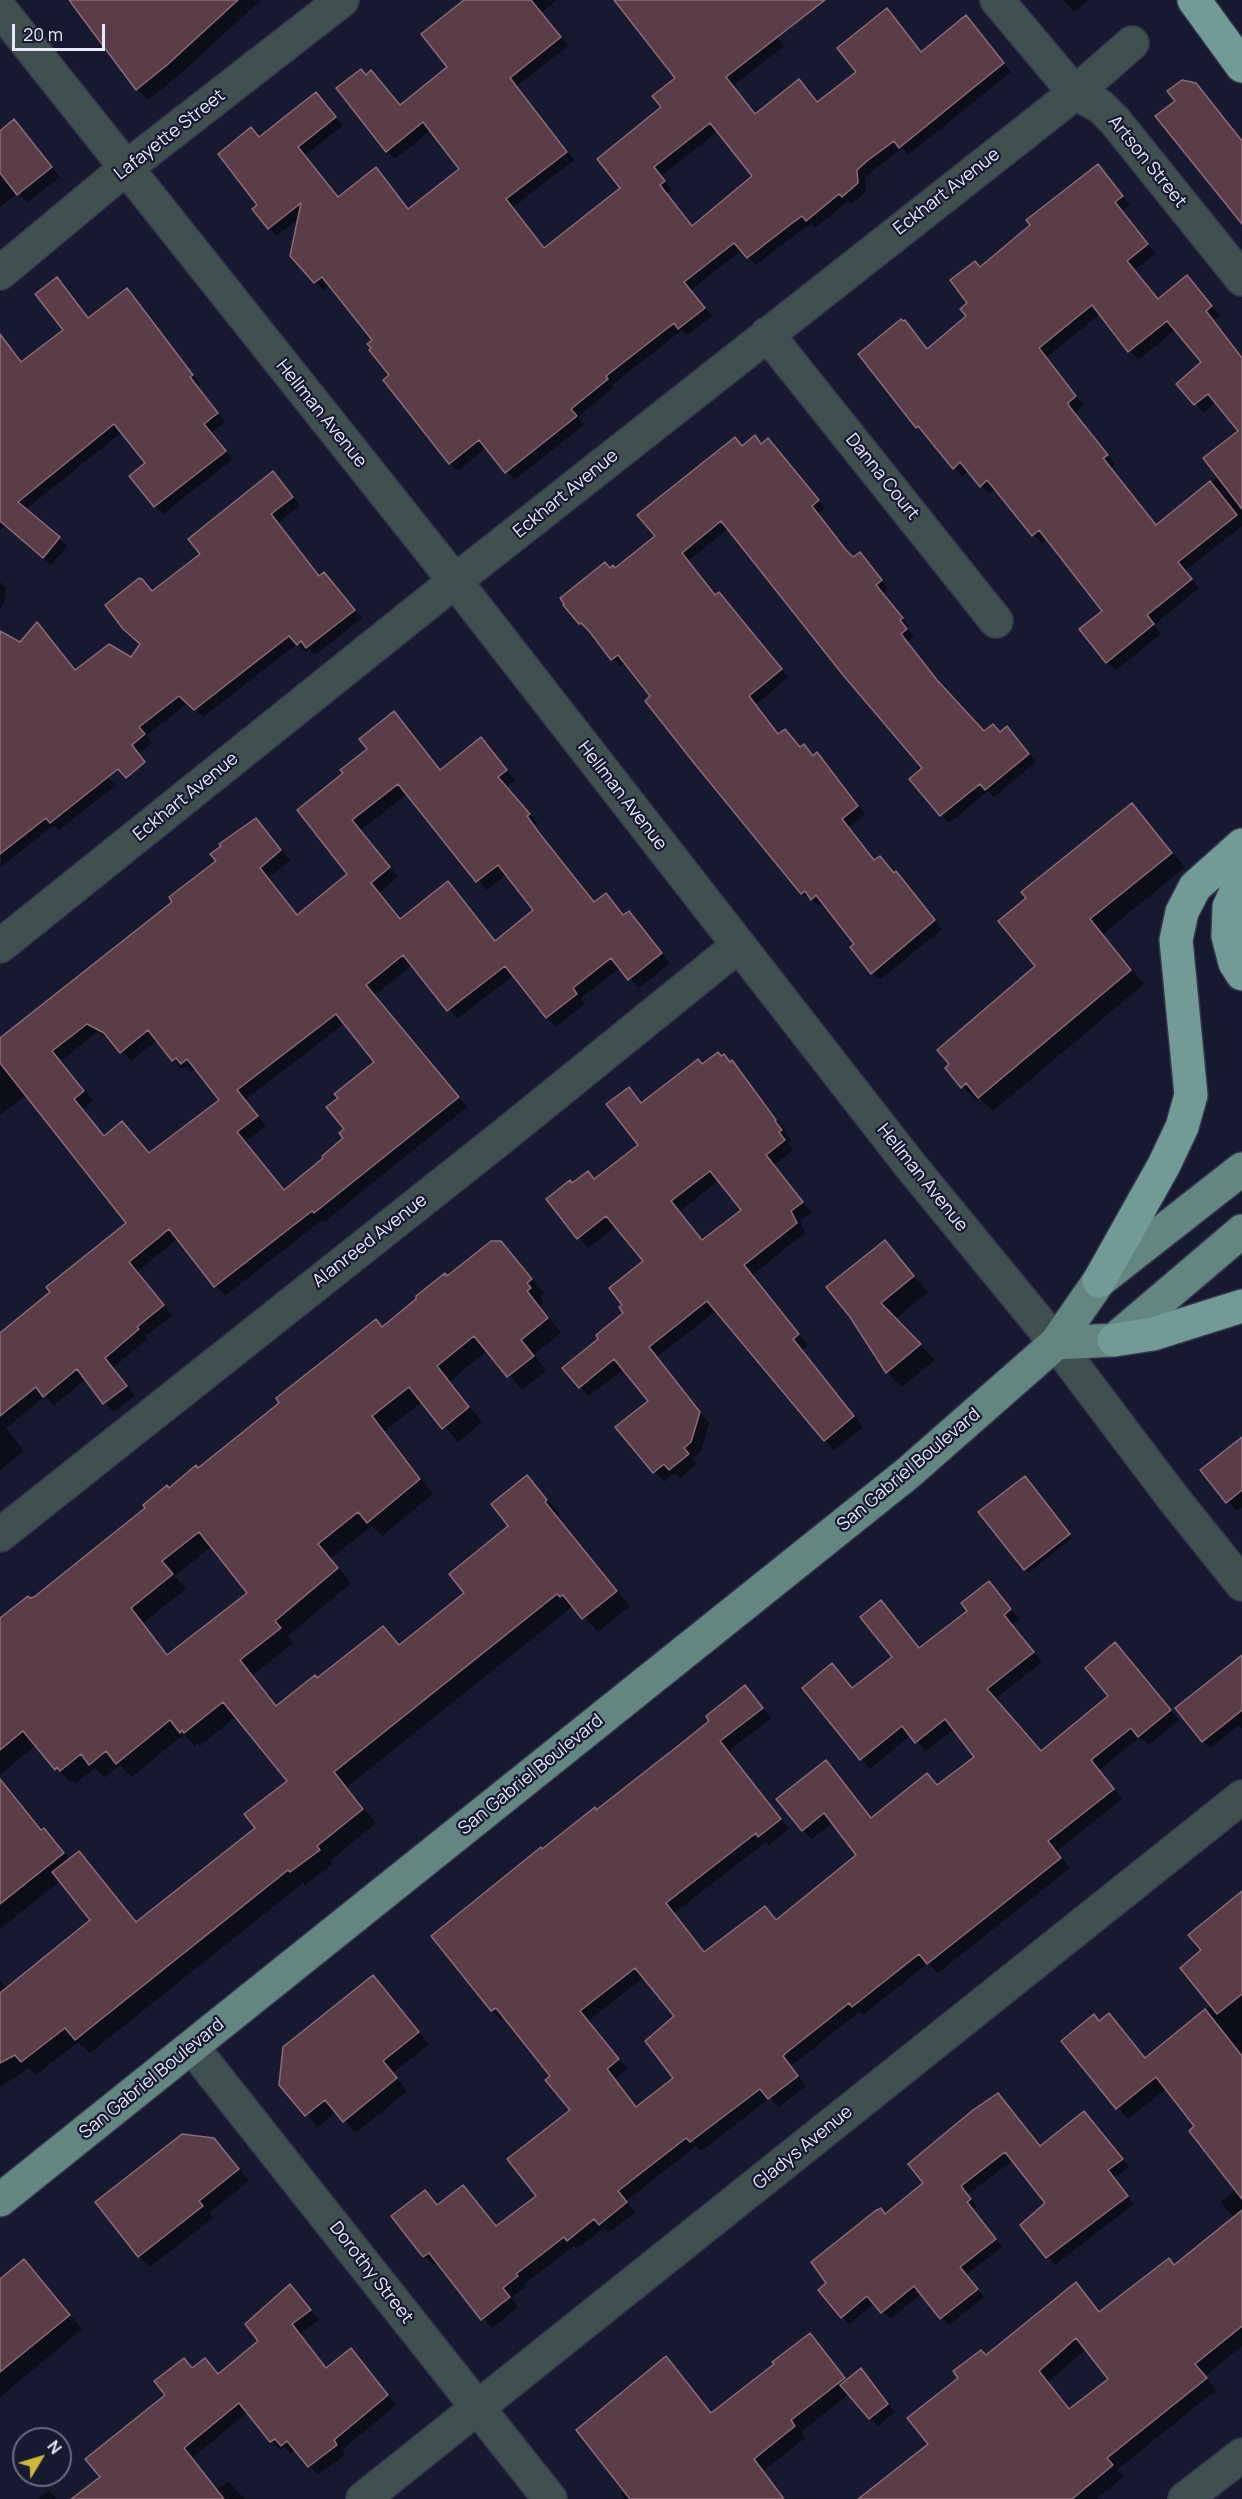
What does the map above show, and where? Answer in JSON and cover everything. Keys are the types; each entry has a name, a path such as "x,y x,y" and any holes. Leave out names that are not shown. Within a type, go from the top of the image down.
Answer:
{"highway":[{"path":"1194,0 1242,66"},
{"path":"1099,1281 1164,1165 1182,1127 1191,1095 1176,940 1182,912 1195,887 1242,845"},
{"path":"1242,878 1229,908 1228,936 1235,963 1242,974"},
{"path":"1114,1340 1153,1334 1242,1306"}],"main road":[{"name":"San Gabriel Boulevard","path":"0,2200 908,1473 1056,1343 1099,1281 1242,1169"},
{"path":"1056,1343 1114,1340 1242,1231"}],"street":[{"name":"Lafayette Street","path":"0,273 126,168 342,0"},
{"name":"Artson Street","path":"997,0 1075,93 1100,106 1115,121 1242,279"},
{"name":"Hellman Avenue","path":"0,9 455,581 910,1165 1056,1343 1173,1498 1242,1584"},
{"name":"Eckhart Avenue","path":"0,946 455,581 1075,93 1132,43"},
{"name":"Danna Court","path":"767,334 996,621"},
{"name":"Alanreed Avenue","path":"0,1535 502,1137 739,945"},
{"name":"Gladys Avenue","path":"363,2499 1242,1797"},
{"name":"Dorothy Street","path":"192,2047 550,2499"},
{"path":"1185,2499 1242,2454"}],"building":[{"path":"69,0 238,0 136,90"},
{"path":"464,0 531,0 561,37 510,78 567,152 506,199 544,248 620,188 597,159 661,107 652,96 675,78 614,0 825,0 726,77 755,114 799,79 817,102 856,72 837,48 887,8 921,52 966,15 1004,63 899,148 894,141 867,161 857,170 858,183 842,197 839,194 806,221 802,216 747,258 734,243 684,282 705,308 678,329 674,323 606,376 608,379 571,409 577,416 505,473 479,440 449,464 383,380 389,375 369,350 371,348 367,344 372,340 322,277 314,283 290,256 301,203 268,229 252,209 257,205 218,154 251,127 259,137 316,92 336,117 298,147 338,197 376,167 408,209 459,169 423,122 386,152 336,88 361,69 366,75 371,70 400,105 447,67 421,34","holes":["710,123 752,176 692,226 660,185 665,181 654,167"]},
{"path":"1182,80 1196,83 1242,141 1242,224 1155,116 1175,101 1167,91"},
{"path":"14,119 52,167 17,195 0,173 0,131"},
{"path":"1098,164 1123,196 1115,202 1148,244 1127,261 1158,299 1187,275 1212,306 1206,311 1242,358 1242,509 1203,458 1238,431 1208,394 1194,405 1176,384 1201,362 1167,321 1128,352 1092,305 1039,348 1076,396 1068,403 1069,406 1108,455 1103,458 1156,525 1210,481 1237,515 1178,562 1192,579 1147,615 1154,624 1106,663 1079,629 1102,611 1039,530 1032,536 987,480 980,487 960,462 953,469 918,426 916,428 858,354 901,319 905,320 927,349 966,316 960,309 967,303 950,280 975,261 980,267 1030,225 1026,220"},
{"path":"57,277 88,318 127,288 193,375 190,377 218,413 204,424 226,451 154,507 129,476 145,463 114,424 18,502 60,537 43,558 0,521 0,334 21,362 63,330 35,294"},
{"path":"755,435 761,444 768,438 819,500 812,506 846,550 853,557 860,552 882,580 876,585 903,618 900,620 907,629 901,634 937,680 984,731 993,724 1000,732 1007,726 1029,754 985,790 980,784 940,816 909,779 922,768 843,675 721,521 682,553 715,595 719,592 782,669 749,696 778,734 785,729 800,747 804,744 813,756 817,752 858,806 842,819 874,860 880,856 894,873 896,871 935,920 871,974 850,947 854,944 816,895 811,900 805,891 801,894 694,763 645,701 650,696 618,655 611,660 589,631 581,623 579,624 563,605 560,598 605,562 610,568 613,565 615,568 655,536 637,515 735,437 742,446"},
{"path":"273,471 293,497 271,514 319,576 324,572 355,610 306,648 301,641 297,645 289,636 194,710 179,696 139,727 145,734 132,745 145,762 126,778 118,769 50,823 46,818 0,854 0,631 20,642 37,622 75,670 109,644 131,657 140,644 123,629 105,605 139,578 152,591 200,554 188,539"},
{"path":"394,711 440,770 481,737 507,770 498,777 530,814 527,816 540,834 594,902 606,893 623,915 629,911 662,953 628,980 611,958 573,988 577,994 546,1018 505,966 447,1011 403,955 366,985 459,1097 314,1213 312,1211 214,1287 169,1229 129,1262 164,1305 105,1358 127,1386 103,1404 77,1369 43,1397 36,1387 0,1416 0,1333 50,1292 46,1287 126,1223 0,1063 0,1038 172,902 169,897 216,861 210,854 221,846 219,844 256,818 281,850 260,868 297,915 347,874 297,810 343,773 340,770 367,749 359,739","holes":["398,784 476,882 498,865 533,910 495,941 448,881 400,919 371,883 390,867 352,820","336,1014 374,1062 334,1094 338,1098 326,1107 344,1129 339,1133 343,1138 284,1190 237,1132 258,1116 237,1090","87,1024 104,1033 120,1053 148,1030 172,1061 176,1058 181,1064 187,1059 219,1100 149,1153 122,1121 104,1136 74,1099 84,1091 52,1051"]},
{"path":"1132,803 1172,853 1090,919 1131,970 978,1098 966,1083 961,1088 945,1068 949,1064 937,1050 1035,966 998,921 1026,898 1021,892"},
{"path":"718,1052 721,1056 724,1054 730,1062 732,1060 782,1130 779,1132 785,1140 766,1155 803,1202 791,1211 797,1223 744,1265 799,1334 793,1339 854,1416 824,1441 707,1301 649,1347 700,1412 691,1442 684,1448 689,1454 669,1470 664,1464 653,1473 615,1427 648,1401 614,1359 579,1388 562,1368 598,1339 596,1335 623,1313 619,1307 622,1305 609,1288 643,1261 606,1216 577,1239 546,1199 570,1180 572,1183 588,1171 594,1179 638,1145 606,1104 629,1087 641,1103 698,1059 702,1064","holes":["710,1171 741,1210 702,1240 671,1201"]},
{"path":"885,1240 914,1276 881,1303 921,1344 886,1373 850,1317 826,1287"},
{"path":"491,1241 501,1241 532,1279 527,1283 531,1288 527,1291 548,1318 521,1340 534,1356 507,1377 474,1336 437,1366 469,1407 442,1429 409,1387 372,1416 420,1479 367,1523 358,1512 318,1544 338,1568 275,1621 281,1628 240,1660 276,1706 315,1675 317,1678 383,1626 399,1645 464,1593 449,1574 508,1526 491,1504 527,1475 547,1500 545,1502 617,1591 582,1619 563,1595 560,1597 557,1594 334,1772 363,1809 317,1846 320,1850 290,1872 288,1870 75,2040 65,2028 21,2062 15,2055 0,2063 0,1993 90,1920 52,1872 79,1851 136,1922 255,1828 244,1814 287,1781 223,1702 184,1733 182,1730 180,1733 170,1720 116,1764 106,1751 89,1765 81,1754 60,1771 57,1767 55,1770 23,1731 0,1750 0,1618 28,1596 34,1597 145,1508 143,1505 167,1485 169,1488 196,1465 198,1468 279,1403 276,1398 376,1319 382,1327 445,1273 447,1276","holes":["199,1532 247,1593 167,1655 131,1608 173,1574 162,1561"]},
{"path":"1242,1437 1242,1490 1226,1503 1200,1470"},
{"path":"1025,1476 1070,1534 1024,1570 978,1512"},
{"path":"989,1581 1011,1609 1004,1615 1034,1652 987,1689 1041,1751 1108,1696 1085,1668 1115,1642 1171,1710 1138,1737 1131,1728 1091,1760 1114,1789 1048,1841 1061,1858 927,1964 919,1954 852,2007 849,2003 786,2053 783,2056 798,2076 768,2099 760,2089 690,2142 686,2138 618,2191 627,2202 599,2225 594,2219 567,2241 564,2237 516,2274 518,2276 503,2288 510,2297 481,2320 429,2253 423,2257 391,2216 425,2190 437,2205 463,2185 496,2226 536,2196 507,2159 570,2110 545,2080 550,2076 496,2008 491,2011 431,1936 541,1847 542,1849 595,1807 596,1810 683,1742 709,1721 706,1716 745,1685 763,1708 720,1741 781,1819 758,1837 756,1833 666,1903 704,1952 765,1906 776,1920 856,1855 824,1813 802,1831 776,1799 826,1760 871,1818 927,1773 937,1785 974,1757 945,1719 915,1743 902,1726 860,1760 802,1688 832,1663 852,1688 892,1657 860,1617 881,1600 919,1648 967,1611 961,1603","holes":["635,1968 674,2016 645,2041 673,2078 636,2107 607,2069 619,2059 580,2011"]},
{"path":"1242,1655 1242,1710 1202,1742 1175,1708"},
{"path":"0,1779 41,1830 44,1828 64,1853 0,1904"},
{"path":"1242,1891 1242,1994 1217,2014 1180,1968 1201,1950 1188,1935"},
{"path":"373,1975 419,2032 383,2061 397,2078 343,2122 325,2100 305,2116 279,2085 283,2047"},
{"path":"1205,2009 1242,2056 1242,2199 1189,2131 1194,2126 1156,2077 1116,2109 1061,2041 1094,2014 1099,2021 1109,2013 1145,2058"},
{"path":"998,2093 1040,2146 1084,2111 1123,2159 1108,2170 1128,2196 1046,2258 1020,2225 1045,2203 1005,2152 961,2186 971,2199 967,2202 996,2239 960,2267 978,2289 940,2319 914,2286 881,2313 867,2296 841,2318 818,2290 826,2283 811,2262 875,2211 881,2208 885,2214 923,2183 908,2164 973,2110"},
{"path":"182,2134 214,2138 239,2169 199,2201 203,2206 138,2257 95,2202"},
{"path":"1242,2210 1242,2326 1195,2364 1207,2378 1107,2458 1113,2465 1072,2499 858,2499 928,2444 907,2418 958,2378 953,2371 981,2350 986,2355 1076,2282 1099,2312 1169,2258 1174,2265","holes":["1076,2338 1108,2379 1069,2409 1039,2371"]},
{"path":"24,2259 70,2315 0,2372 0,2279"},
{"path":"290,2284 311,2310 292,2324 326,2368 351,2348 388,2395 334,2440 337,2445 308,2467 287,2441 281,2446 275,2439 270,2442 239,2403 184,2448 224,2499 71,2499 100,2477 85,2459 165,2395 154,2381 184,2358 192,2368 205,2358 218,2374 258,2341 245,2324"},
{"path":"810,2333 845,2378 791,2420 795,2426 754,2459 784,2499 630,2499 576,2430 666,2356 711,2413"},
{"path":"861,2368 888,2404 869,2419 840,2385"}]}
